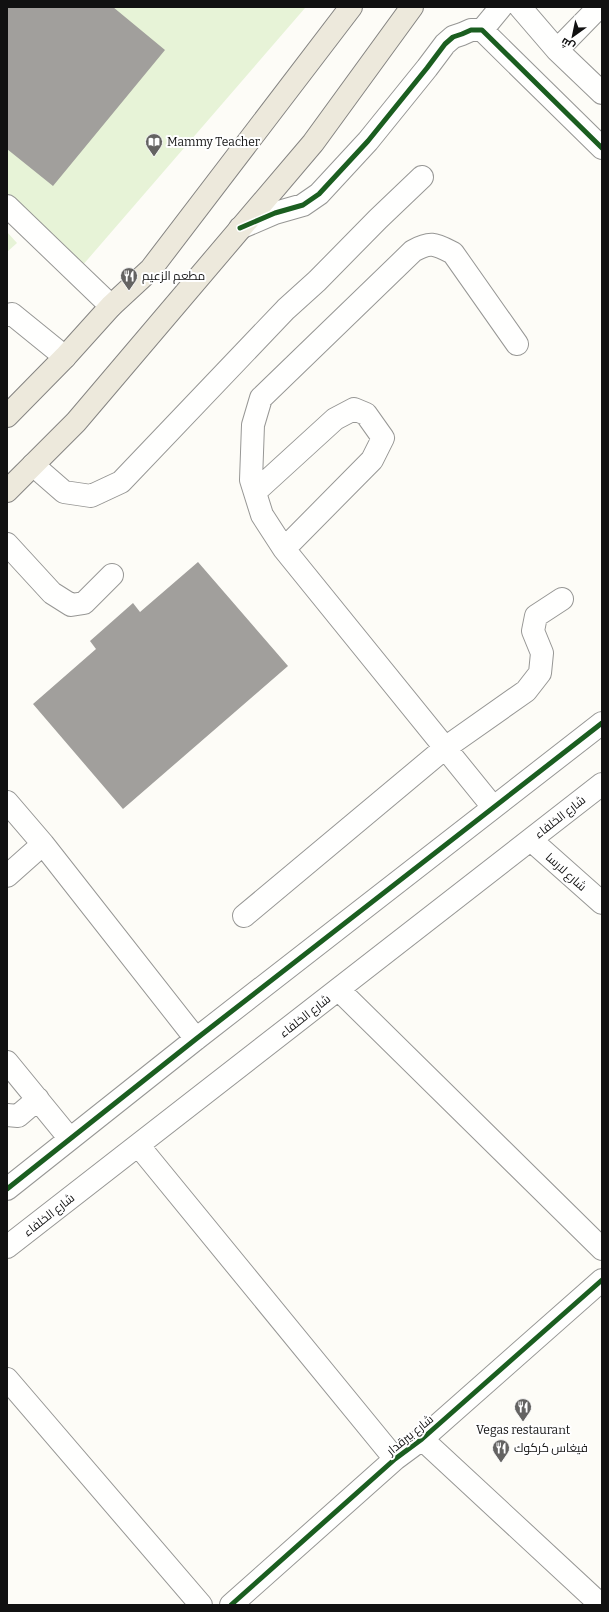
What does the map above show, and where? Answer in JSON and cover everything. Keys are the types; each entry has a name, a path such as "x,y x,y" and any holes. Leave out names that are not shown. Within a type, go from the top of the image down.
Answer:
{"main road":[{"path":"7,416 111,306 151,269 351,7"},
{"path":"7,491 76,422 312,143 412,7"}],"street":[{"path":"240,228 275,213 303,205 319,194 368,141 445,44 453,37 467,32 482,30 501,7"},
{"path":"520,7 557,50 602,93"},
{"path":"557,50 599,7"},
{"path":"482,30 602,148"},
{"path":"33,465 64,492 91,496 121,482 286,309 317,281 422,177"},
{"path":"7,206 111,306"},
{"path":"493,807 284,549 262,515 251,480 253,425 261,398 413,251 425,245 438,245 453,253 517,344"},
{"path":"7,315 12,314 65,356"},
{"path":"255,492 335,419 354,409 366,414 383,438 372,460 284,549"},
{"path":"7,544 52,593 71,605 84,604 112,575"},
{"path":"244,916 445,748 526,691 540,673 542,653 533,631 536,616 562,599"},
{"path":"7,1189 196,1039 602,723"},
{"name":"شارع الخلفاء","path":"7,1247 340,990 602,784"},
{"path":"7,802 196,1039"},
{"name":"شارع لارسا","path":"531,840 602,903"},
{"path":"7,876 42,844"},
{"path":"340,990 602,1249"},
{"path":"7,1062 70,1139"},
{"path":"7,1115 18,1116 38,1099"},
{"path":"138,1145 395,1459"},
{"name":"شارع بيرقدار","path":"231,1605 395,1459 422,1439 602,1280"},
{"path":"7,1379 201,1605"},
{"path":"422,1439 601,1605"}],"green space":[{"path":"7,7 305,8 82,266 7,199"},
{"path":"7,232 17,243 7,252"}],"building":[{"path":"8,7 113,7 165,50 53,186 7,149"},
{"path":"198,562 288,666 123,809 33,704 96,649 90,641 133,603 140,612"}],"cycle path":[{"path":"240,228 275,213 303,205 319,194 368,141 445,44 453,37 471,30 482,30 602,148"},
{"path":"7,1189 196,1039 602,723"},
{"path":"231,1605 395,1459 422,1439 602,1280"}],"place":[{"name":"Mammy Teacher","path":"154,157"},
{"name":"مطعم الزعيم","path":"129,291"},
{"name":"Vegas restaurant","path":"523,1422"},
{"name":"فيغاس كركوك","path":"501,1463"}]}
